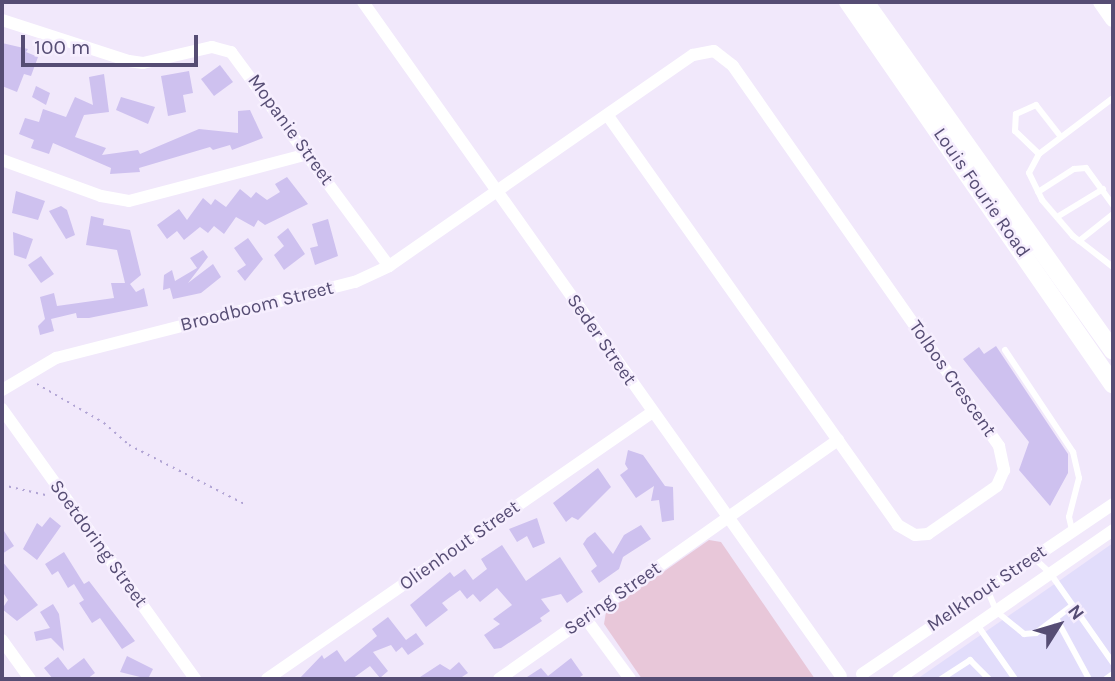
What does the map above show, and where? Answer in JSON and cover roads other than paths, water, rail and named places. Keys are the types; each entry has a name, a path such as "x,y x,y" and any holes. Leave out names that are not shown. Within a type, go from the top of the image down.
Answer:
{"main road":[{"name":"Louis Fourie Road","path":"848,2 1113,384"},
{"name":"Louis Fourie Road","path":"865,2 1113,351"}],"street":[{"name":"Seder Street","path":"363,2 840,678"},
{"path":"1101,2 1113,19"},
{"name":"Mopanie Street","path":"2,20 129,61 144,63 212,47 231,52 390,266"},
{"name":"Tolbos Crescent","path":"496,191 693,55 720,52 999,446 1004,470 997,486 946,524 915,535 898,525 608,116"},
{"path":"2,160 101,196 129,201 308,155"},
{"name":"Broodboom Street","path":"2,390 56,358 355,282 390,266 496,191"},
{"name":"Soetdoring Street","path":"2,408 64,499 195,679"},
{"name":"Olienhout Street","path":"267,679 652,412"},
{"name":"Sering Street","path":"499,679 838,440"},
{"name":"Melkhout Street","path":"865,677 1113,503"},
{"name":"Melkhout Street","path":"898,679 1113,530"},
{"path":"586,619 630,679"},
{"path":"2,640 30,679"},
{"path":"840,678 865,677"}],"lane":[{"path":"1113,98 1039,154 1029,173 1038,192 1079,242 1113,267"},
{"path":"1039,154 1015,131 1016,114 1036,105 1060,136"},
{"path":"1038,192 1082,168 1090,170 1113,205"},
{"path":"1057,217 1103,189"},
{"path":"1079,242 1113,214"},
{"path":"1106,261 1113,255"},
{"path":"1005,350 1073,452 1079,478 1069,517 1073,530"},
{"path":"1034,558 1050,573 1113,663"},
{"path":"987,589 997,612 1024,634 1037,633 1073,605"},
{"path":"1056,618 1089,679"},
{"path":"978,626 1015,679"},
{"path":"943,679 970,660 989,679"},
{"path":"1106,679 1113,674"}]}
